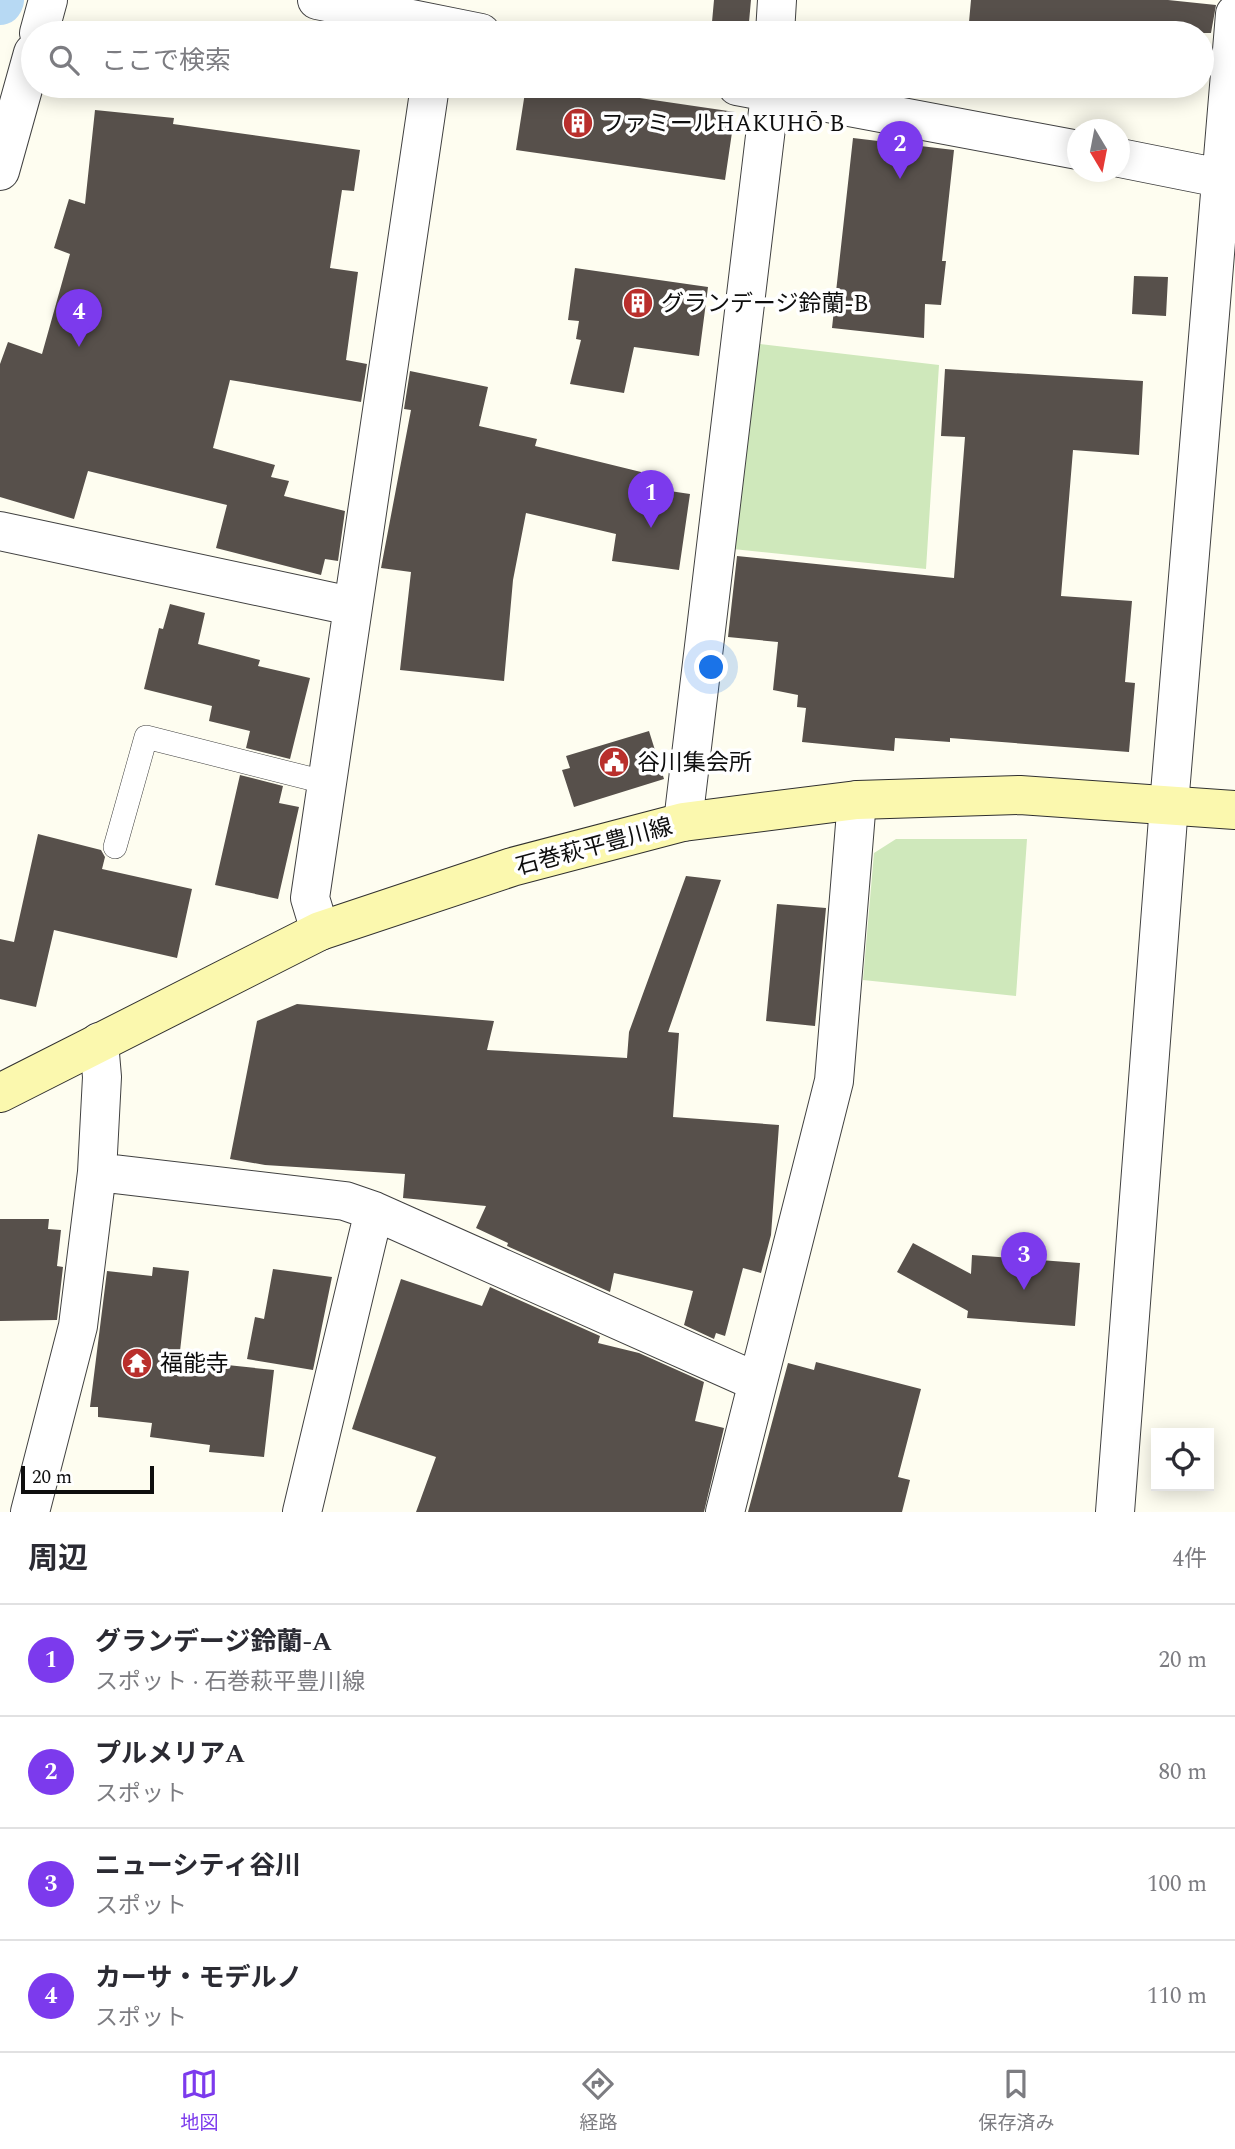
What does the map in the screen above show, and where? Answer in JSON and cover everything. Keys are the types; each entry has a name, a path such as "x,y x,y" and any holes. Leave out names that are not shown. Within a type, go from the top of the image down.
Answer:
{"main road":[{"name":"石巻萩平豊川線","path":"0,1093 320,931 512,867 683,822 858,800 1020,795 1235,810"}],"street":[{"path":"42,21 48,0"},
{"path":"317,0 439,19"},
{"path":"776,21 777,0"},
{"path":"1115,1512 1169,804 1235,14"},
{"path":"0,171 21,96"},
{"path":"320,931 310,898 350,637 351,606 428,98"},
{"path":"683,822 759,98"},
{"path":"811,98 1067,148"},
{"path":"1130,160 1220,178"},
{"path":"0,531 351,606"},
{"path":"725,1512 834,1081 858,800"},
{"path":"30,1512 78,1326 97,1172 102,1077 99,1042"},
{"path":"97,1172 345,1201 374,1211 757,1382"},
{"path":"302,1512 374,1211"}],"lane":[{"path":"115,847 146,737 328,783"}],"green space":[{"path":"760,344 939,365 926,569 733,549"},
{"path":"896,839 1027,839 1016,996 863,980 874,853"}],"building":[{"path":"714,0 751,0 749,21 712,21"},
{"path":"971,0 1168,0 1216,5 1213,21 969,21"},
{"path":"524,98 640,98 735,112 725,180 516,150"},
{"path":"95,110 174,118 173,124 360,150 354,191 342,190 330,268 358,272 346,360 367,364 361,402 230,380 213,448 275,465 271,477 289,481 284,496 345,511 338,561 325,559 321,575 216,548 227,505 88,471 74,519 0,497 0,364 8,342 42,354 70,254 54,248 69,199 85,204"},
{"path":"853,138 954,150 942,261 946,261 941,305 925,304 924,338 832,328"},
{"name":"グランデージ鈴蘭-B","path":"575,268 708,287 699,356 634,347 624,393 570,384 581,340 576,339 579,321 568,320"},
{"path":"1134,276 1168,277 1166,316 1132,314"},
{"path":"945,369 1143,381 1139,455 1073,450 1061,596 1132,601 1125,682 1135,683 1129,752 950,738 950,742 895,738 894,751 802,742 806,708 797,707 798,695 773,690 778,642 728,637 737,556 954,578 965,437 941,436"},
{"path":"410,371 488,387 479,426 537,439 535,446 641,472 641,476 664,479 663,490 690,494 679,570 612,561 616,534 526,513 513,580 504,681 400,670 411,572 381,568 411,410 404,409"},
{"path":"170,604 205,613 198,644 260,660 258,666 310,678 290,759 246,748 250,731 209,721 212,706 144,689 159,628 163,629"},
{"name":"谷川集会所","path":"649,731 664,779 574,807 562,770 570,768 566,756"},
{"path":"240,775 283,786 279,803 299,807 278,899 215,885"},
{"path":"38,834 101,850 105,857 102,869 192,889 177,958 54,930 36,1007 0,999 0,939 14,942"},
{"path":"686,876 721,880 668,1032 679,1033 673,1117 779,1125 771,1235 761,1273 743,1268 725,1336 716,1333 714,1339 684,1325 693,1291 614,1273 610,1292 507,1246 508,1243 476,1228 486,1206 403,1198 405,1174 265,1165 230,1159 257,1021 297,1004 494,1021 487,1050 627,1058 629,1032"},
{"path":"777,904 826,908 815,1026 766,1021"},
{"path":"0,1219 49,1219 48,1229 61,1230 57,1266 63,1267 57,1320 0,1321"},
{"path":"913,1243 971,1274 972,1255 1080,1263 1075,1326 967,1318 968,1311 897,1272"},
{"name":"福能寺","path":"153,1267 189,1271 179,1360 274,1370 264,1457 209,1452 210,1445 150,1437 152,1423 98,1417 98,1407 90,1407 107,1271 152,1276"},
{"path":"273,1269 332,1277 313,1370 247,1359 255,1317 264,1319"},
{"path":"401,1279 482,1306 490,1287 600,1336 598,1343 639,1353 704,1382 695,1421 724,1428 704,1512 416,1512 436,1457 352,1429"},
{"path":"816,1362 921,1389 898,1477 910,1480 902,1512 748,1512 788,1363 814,1370"}],"place":[{"name":"ファミールHAKUHŌ B","path":"578,123"},
{"name":"プルメリアA","path":"900,179"},
{"name":"グランデージ鈴蘭-B","path":"638,303"},
{"name":"カーサ・モデルノ","path":"79,347"},
{"name":"グランデージ鈴蘭-A","path":"651,528"},
{"name":"谷川集会所","path":"614,762"},
{"name":"ニューシティ谷川","path":"1024,1290"},
{"name":"福能寺","path":"137,1363"}]}
